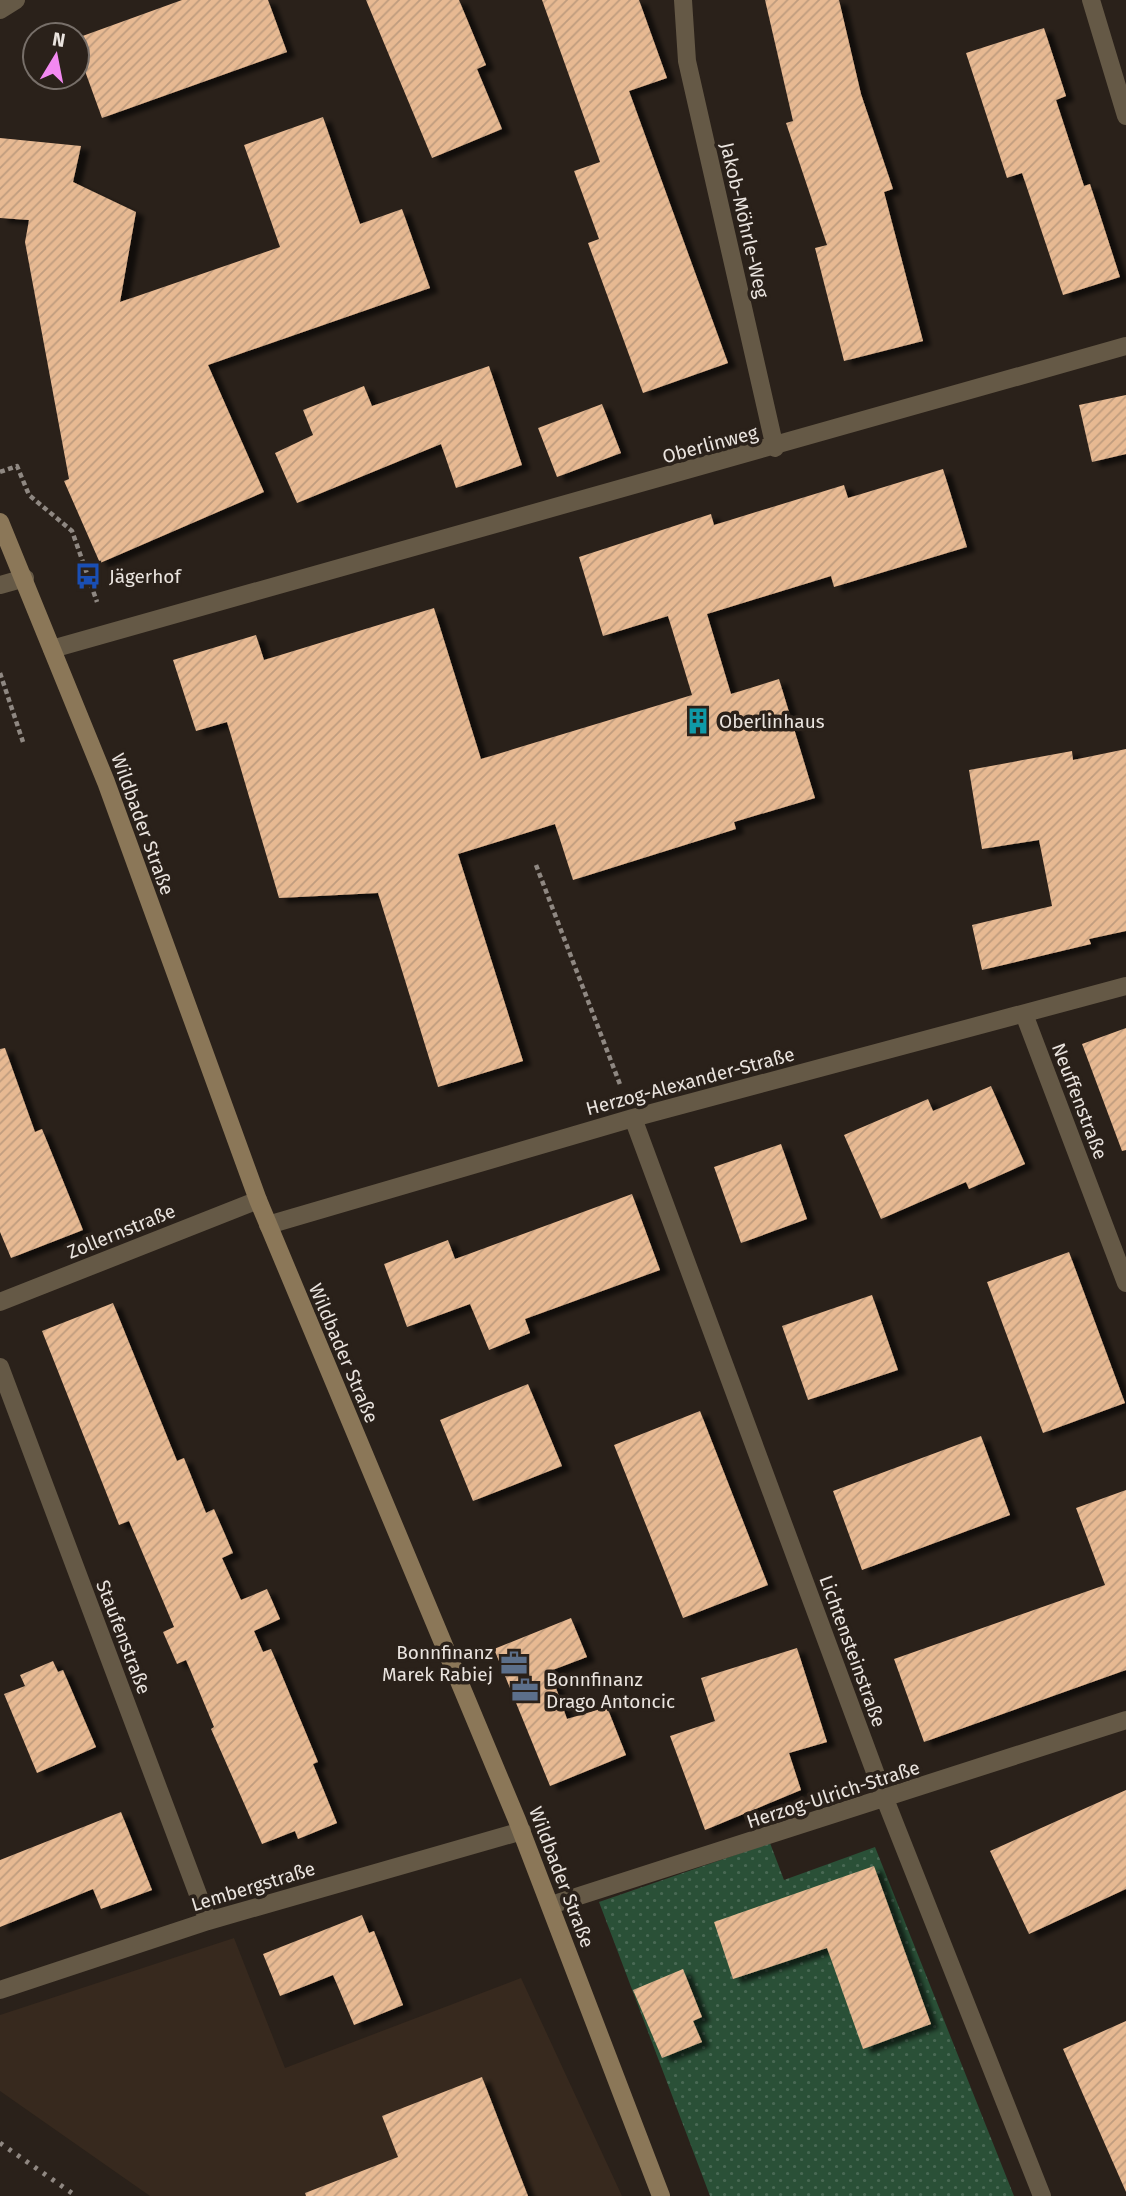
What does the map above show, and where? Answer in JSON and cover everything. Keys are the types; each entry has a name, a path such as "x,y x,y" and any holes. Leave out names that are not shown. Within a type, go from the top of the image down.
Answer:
{"main road":[{"name":"Wildbader Straße","path":"0,522 25,578 110,795 258,1200 522,1831 661,2196"}],"street":[{"path":"0,10 16,0"},
{"name":"Jakob-Möhrle-Weg","path":"682,0 687,61 775,448"},
{"path":"1091,0 1126,116"},
{"name":"Oberlinweg","path":"52,649 302,575 775,448 1126,346"},
{"path":"0,585 25,578"},
{"name":"Herzog-Alexander-Straße","path":"268,1225 633,1118 1126,986"},
{"name":"Neuffenstraße","path":"1024,1014 1126,1283"},
{"name":"Lichtensteinstraße","path":"633,1118 885,1799 1042,2196"},
{"name":"Zollernstraße","path":"0,1302 258,1200"},
{"name":"Staufenstraße","path":"0,1367 208,1921"},
{"name":"Herzog-Ulrich-Straße","path":"551,1905 1126,1720"},
{"name":"Lembergstraße","path":"0,1990 208,1921 522,1831"}],"path":[{"path":"0,472 17,466 29,495 72,531 107,633"},
{"path":"0,673 23,742"},
{"path":"536,865 633,1118"}],"shaded area":[{"path":"234,1938 285,2068 521,1978 622,2196 150,2196 0,2091 0,2015"}],"green space":[{"path":"770,1843 784,1880 875,1847 1014,2196 710,2196 599,1902"}],"building":[{"path":"182,0 268,0 287,52 102,118 91,88 91,33"},
{"path":"366,0 459,0 486,65 477,69 502,129 432,158"},
{"path":"542,0 639,0 667,78 629,91 728,363 643,393 588,243 599,239 574,171 600,162"},
{"path":"765,0 839,0 861,94 893,189 884,192 923,341 844,361 815,248 827,245 786,123 793,121"},
{"path":"1044,28 1066,96 1056,100 1084,186 1090,184 1120,277 1063,295 1022,173 1007,178 966,53"},
{"path":"323,117 360,224 402,209 430,288 208,365 264,492 100,563 64,481 69,479 25,242 29,220 0,218 0,138 81,146 73,182 136,212 120,302 280,247 244,145"},
{"path":"489,366 522,465 456,488 441,444 297,503 275,453 313,435 303,410 364,386 372,406"},
{"path":"1126,395 1126,454 1092,462 1079,405"},
{"path":"602,404 621,453 557,477 538,428"},
{"path":"943,469 967,547 834,587 831,576 707,614 731,694 779,679 815,798 734,822 736,829 573,880 555,824 458,854 523,1061 438,1087 378,893 279,898 227,722 196,731 173,660 256,635 264,660 434,608 481,759 692,695 668,616 603,636 579,557 711,514 714,525 844,485 848,498"},
{"path":"1126,749 1126,931 1089,939 1091,944 982,970 972,925 1052,906 1039,840 982,849 969,770 1072,751 1073,760"},
{"path":"1126,1028 1126,1150 1122,1151 1082,1044"},
{"path":"5,1048 35,1132 42,1129 83,1230 11,1258 0,1232 0,1049"},
{"path":"991,1086 1025,1164 969,1189 966,1182 881,1219 844,1135 928,1099 933,1111"},
{"path":"781,1144 807,1219 741,1243 714,1167"},
{"path":"632,1194 660,1270 525,1319 530,1333 489,1350 470,1304 407,1327 384,1264 448,1240 455,1259"},
{"path":"1069,1252 1125,1403 1043,1433 987,1282"},
{"path":"872,1295 898,1370 808,1400 782,1326"},
{"path":"113,1303 177,1461 184,1458 206,1513 214,1509 233,1553 222,1558 241,1600 267,1589 280,1619 254,1631 263,1652 271,1649 318,1762 313,1764 337,1823 298,1839 295,1831 262,1844 211,1729 214,1727 186,1660 177,1664 163,1632 174,1627 129,1521 119,1525 42,1331"},
{"path":"528,1384 562,1466 473,1501 440,1420"},
{"path":"700,1411 768,1585 683,1618 614,1445"},
{"path":"981,1436 1010,1515 862,1570 833,1491"},
{"path":"1126,1490 1126,1670 924,1742 894,1659 1105,1585 1076,1508"},
{"path":"571,1618 587,1657 550,1671 567,1719 607,1707 626,1755 550,1786 494,1649"},
{"path":"797,1648 827,1742 789,1753 801,1790 705,1830 670,1736 715,1721 701,1678"},
{"path":"53,1661 58,1672 63,1670 96,1747 37,1773 4,1694 25,1686 20,1675"},
{"path":"1126,1790 1126,1889 1029,1934 990,1851"},
{"path":"121,1812 152,1890 101,1909 93,1889 0,1927 0,1860"},
{"path":"874,1866 931,2024 863,2049 827,1948 733,1979 714,1922"},
{"path":"362,1915 369,1933 374,1931 403,2005 354,2025 333,1975 280,1996 263,1954"},
{"path":"683,1969 702,2017 693,2021 702,2042 662,2058 633,1990"},
{"path":"1126,2021 1126,2192 1063,2049"},
{"path":"482,2077 528,2196 306,2196 305,2193 398,2157 382,2116"}],"railway":[{"path":"0,2143 76,2196"}],"place":[{"name":"Jägerhof","path":"88,576"},
{"name":"Oberlinhaus","path":"698,721"},
{"name":"Bonnfinanz Marek Rabiej","path":"514,1663"},
{"name":"Bonnfinanz Drago Antoncic","path":"525,1690"}]}
